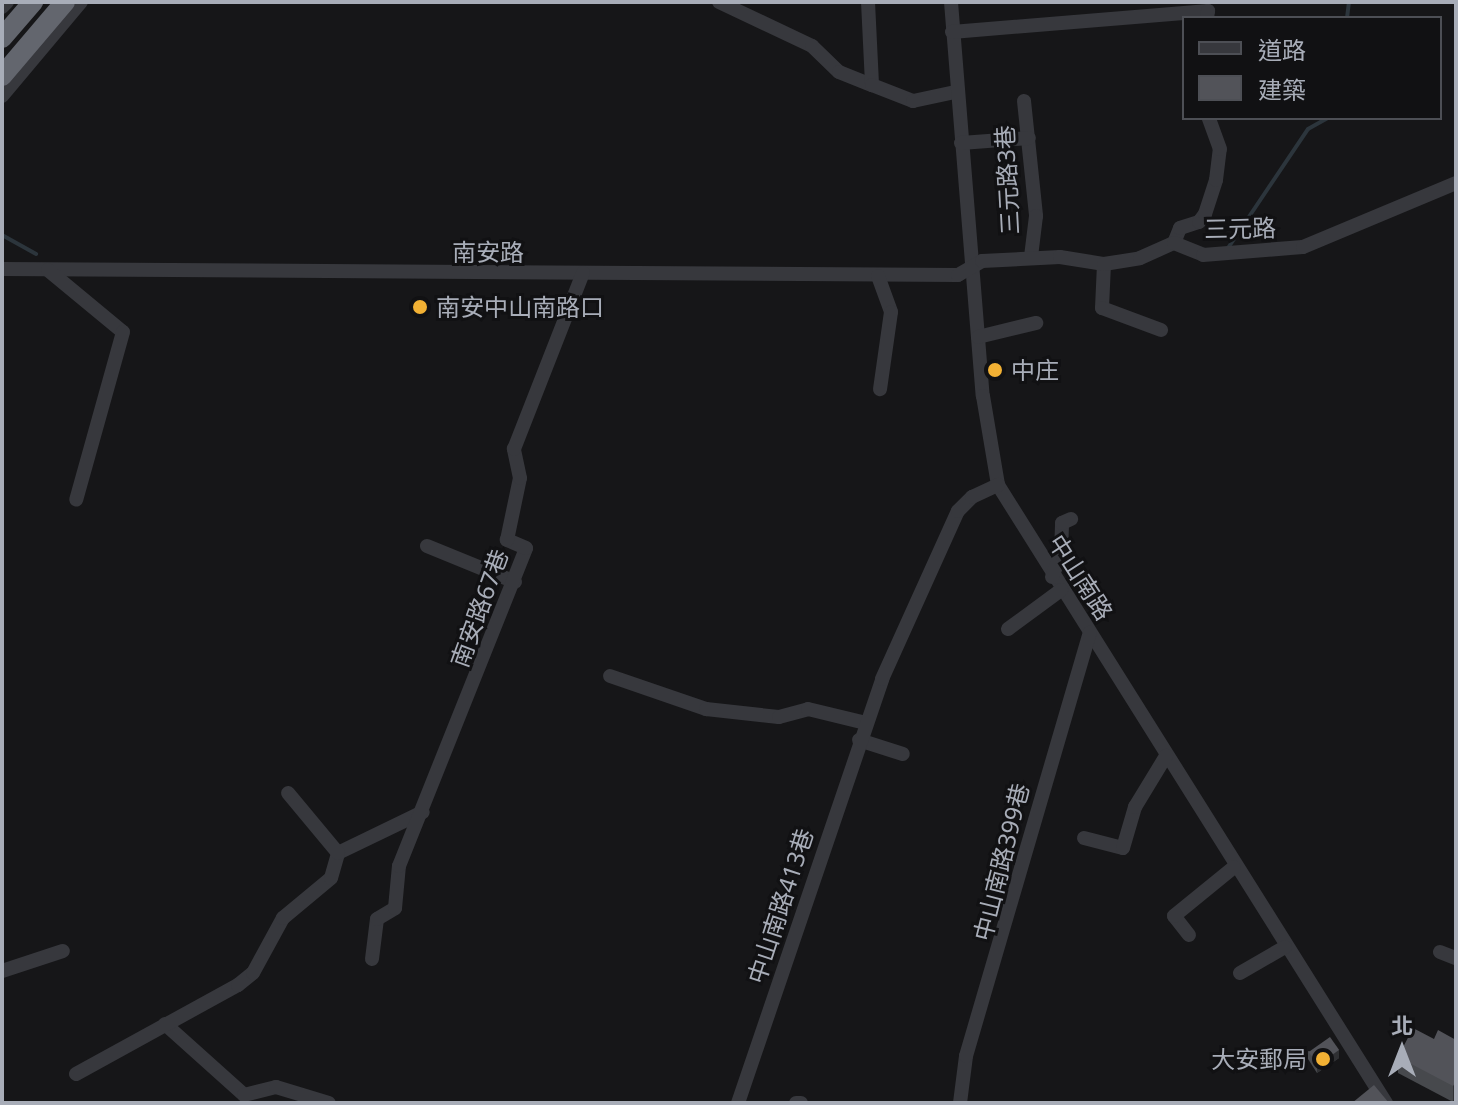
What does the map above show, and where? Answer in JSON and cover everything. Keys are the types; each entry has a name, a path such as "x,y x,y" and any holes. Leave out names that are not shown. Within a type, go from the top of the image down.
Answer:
{"highway":[{"path":"2,38 33,2"},
{"path":"2,76 65,2"}],"street":[{"path":"2,7 7,2"},
{"path":"2,96 81,2"},
{"path":"719,2 812,46 839,72 913,101 955,92"},
{"path":"868,2 872,85"},
{"name":"中山南路","path":"951,2 955,92 978,337 998,485 1052,577 1090,633 1234,867 1386,1103"},
{"path":"952,32 1208,11 1207,16"},
{"name":"三元路3巷","path":"1024,101 1036,216 1031,257"},
{"path":"1174,243 1180,228 1199,222 1205,214 1216,180 1220,149 1210,120"},
{"path":"961,143 1029,138"},
{"name":"三元路","path":"971,265 1031,257 1104,264 1140,258 1174,243 1203,255 1303,247 1456,183"},
{"path":"1104,264 1102,308 1161,330"},
{"name":"南安路","path":"2,269 878,276 958,275 971,265"},
{"path":"48,270 123,332 76,500"},
{"name":"南安路67巷","path":"372,959 377,919 395,908 399,866 526,548 507,540 520,478 514,449 583,273"},
{"path":"878,276 891,312 880,389"},
{"path":"978,337 1036,323"},
{"name":"中山南路413巷","path":"738,1103 866,723 951,523 972,497 998,485"},
{"path":"1052,577 1061,554 1062,523 1071,519"},
{"path":"427,546 515,582"},
{"path":"1008,629 1061,590"},
{"name":"中山南路399巷","path":"960,1103 966,1056 1090,633"},
{"path":"610,676 706,709 779,717 808,709 866,723"},
{"path":"859,740 903,754"},
{"path":"1084,838 1123,848 1135,807 1166,756"},
{"path":"288,793 338,853"},
{"path":"76,1074 253,973 283,918 331,878 338,853 423,812"},
{"path":"1189,935 1174,916 1234,867"},
{"path":"1240,973 1285,947"},
{"path":"2,971 63,951"},
{"path":"1440,952 1456,958"},
{"path":"165,1024 232,1086 259,1100 276,1087 329,1103"}],"building":[{"path":"1413,1028 1434,1039 1438,1030 1456,1040 1456,1081 1453,1086 1398,1057"},
{"path":"1330,1037 1339,1050 1318,1065 1309,1052"},
{"path":"1374,1085 1389,1103 1352,1103"}],"waterway":[{"path":"1347,16 1349,2"},
{"path":"1228,248 1308,129 1324,120"},
{"path":"2,235 36,254"}],"place":[{"name":"南安中山南路口","path":"420,307"},
{"name":"中庄","path":"995,370"},
{"name":"大安郵局","path":"1323,1059"}]}
